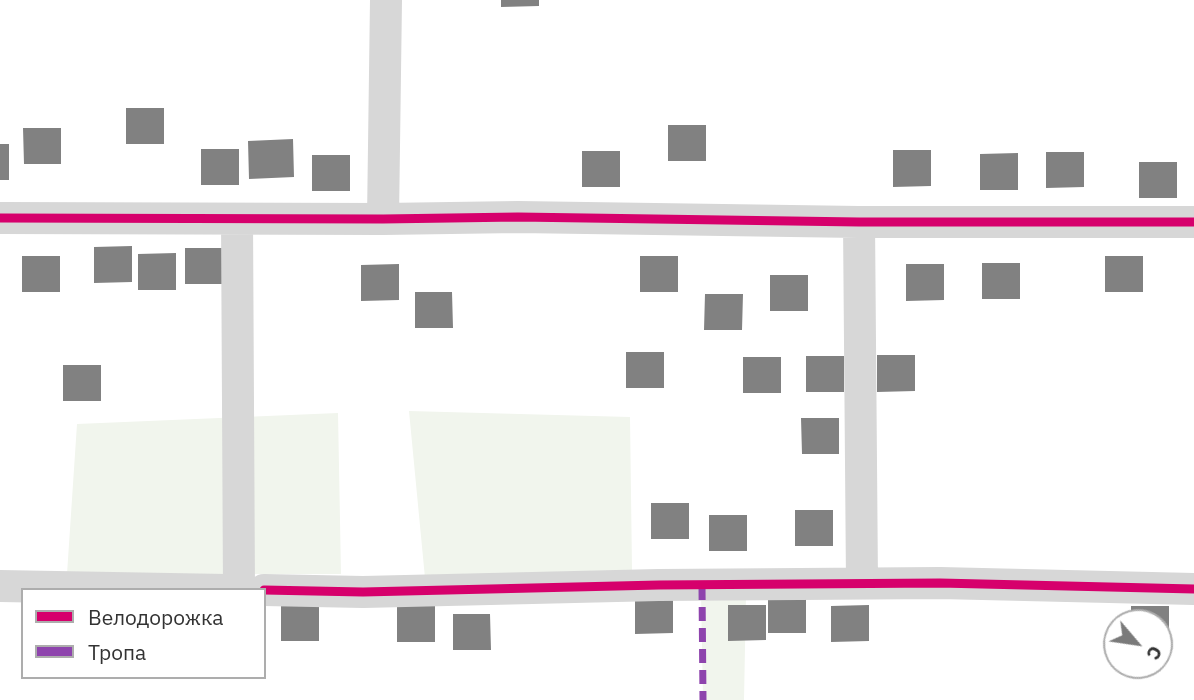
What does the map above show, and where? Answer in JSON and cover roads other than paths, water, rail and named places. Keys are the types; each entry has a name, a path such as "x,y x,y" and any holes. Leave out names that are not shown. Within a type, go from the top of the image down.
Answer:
{"street":[{"path":"383,219 386,0"},
{"path":"0,218 517,217 859,222 1194,222"},
{"path":"237,219 239,588"},
{"path":"859,222 862,583"},
{"path":"266,590 362,592 862,583 1194,589"},
{"path":"0,586 113,588"}]}
